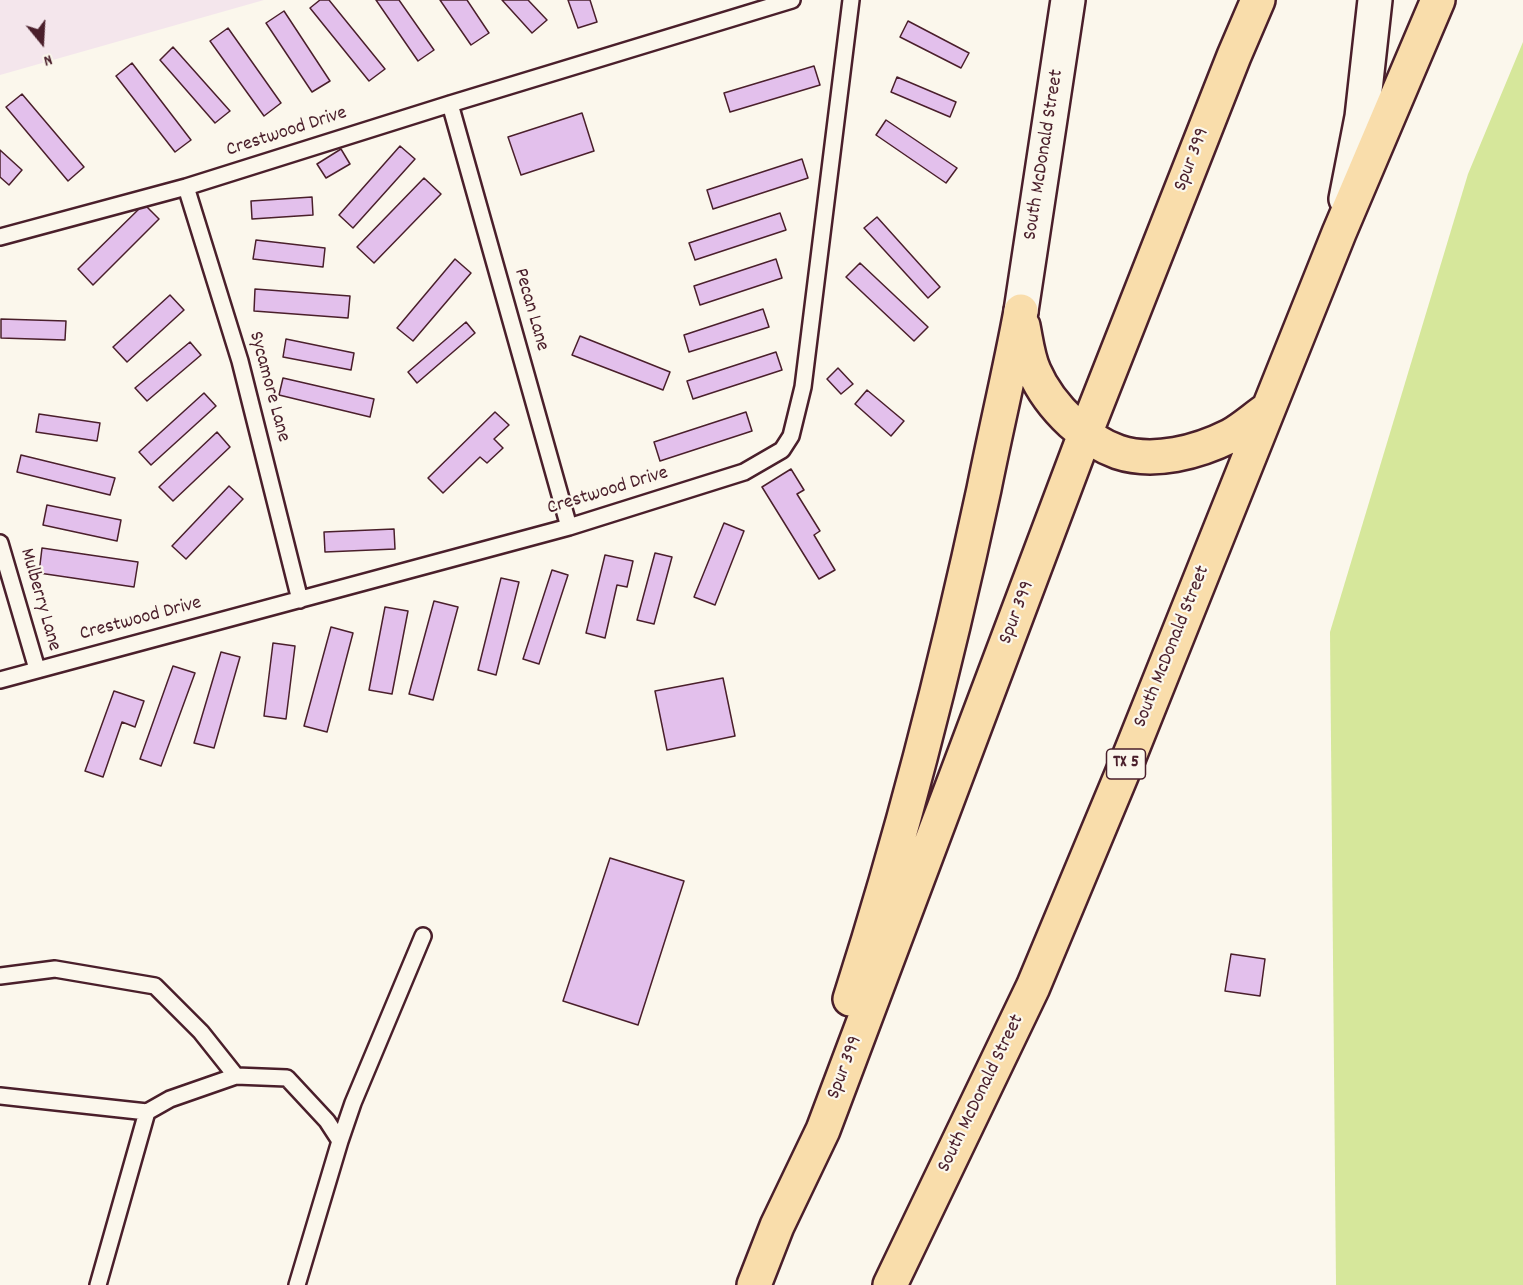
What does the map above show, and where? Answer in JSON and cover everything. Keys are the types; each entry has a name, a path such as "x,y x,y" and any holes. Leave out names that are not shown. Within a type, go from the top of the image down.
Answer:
{"main road":[{"name":"South McDonald Street","path":"1021,311 1068,0"},
{"name":"Spur 399","path":"777,1226 823,1130 1085,434 1258,0"},
{"name":"TX 5","path":"1339,233 1362,117 1375,0"},
{"path":"1339,233 1438,0"},
{"name":"South McDonald Street","path":"890,1285 1033,987 1129,757 1339,233"},
{"path":"1021,311 1033,369 1042,388 1058,410 1085,434 1119,453 1146,457 1174,455 1204,447 1232,435 1268,409"},
{"path":"754,1285 777,1226 864,957 913,790 1008,386 1021,311"}],"lane":[{"name":"Crestwood Drive","path":"0,237 186,187 792,0"},
{"name":"Crestwood Drive","path":"0,680 568,527 744,472 782,450 791,436 803,387 851,0"},
{"name":"Pecan Lane","path":"450,104 568,527"},
{"name":"Sycamore Lane","path":"186,187 240,361 300,600"},
{"name":"Mulberry Lane","path":"0,543 37,669"},
{"path":"297,1285 353,1103 423,936"},
{"path":"0,975 56,969 155,986 201,1032 236,1076"},
{"path":"0,1096 147,1112 170,1099 236,1076 287,1078 327,1121 340,1142"},
{"path":"98,1285 147,1112"}],"shaded area":[{"path":"0,0 264,0 0,75"}],"green space":[{"path":"1523,42 1523,1285 1336,1285 1330,632 1468,174"}],"building":[{"path":"320,0 329,0 385,69 369,81 310,8"},
{"path":"376,0 399,0 434,50 418,61"},
{"path":"440,0 467,0 489,33 471,45"},
{"path":"502,0 528,0 547,20 532,33"},
{"path":"568,0 590,0 597,22 578,28"},
{"path":"284,11 330,81 312,92 266,23"},
{"path":"908,21 969,53 961,68 900,37"},
{"path":"228,28 281,103 264,116 210,41"},
{"path":"173,47 230,111 215,123 160,60"},
{"path":"132,63 191,140 175,152 116,76"},
{"path":"814,66 820,85 730,112 724,93"},
{"path":"897,77 956,102 950,117 891,92"},
{"path":"22,94 84,167 68,181 6,107"},
{"path":"582,113 594,151 521,175 508,137"},
{"path":"886,120 957,168 946,183 876,135"},
{"path":"400,146 415,159 353,228 339,215"},
{"path":"341,149 350,164 326,178 317,164"},
{"path":"0,150 22,170 9,185 0,177"},
{"path":"802,159 808,178 713,209 707,190"},
{"path":"424,178 441,194 374,263 357,247"},
{"path":"312,197 313,215 252,219 251,201"},
{"path":"144,204 159,219 93,285 78,269"},
{"path":"780,213 786,230 695,260 689,243"},
{"path":"877,217 940,287 928,298 864,228"},
{"path":"256,240 325,248 323,267 253,259"},
{"path":"455,259 471,273 413,341 397,328"},
{"path":"776,259 782,278 700,305 694,286"},
{"path":"860,263 928,327 914,341 846,277"},
{"path":"255,289 350,296 348,318 254,311"},
{"path":"170,295 184,310 127,362 113,347"},
{"path":"763,309 769,327 689,352 684,335"},
{"path":"1,319 66,321 65,340 1,338"},
{"path":"466,322 475,333 417,383 408,372"},
{"path":"580,336 670,372 663,390 572,355"},
{"path":"286,339 354,353 351,370 283,357"},
{"path":"190,342 201,355 147,401 135,388"},
{"path":"776,352 782,370 693,399 687,381"},
{"path":"838,368 853,384 841,394 827,379"},
{"path":"283,378 374,399 370,417 279,395"},
{"path":"867,390 904,421 891,436 855,404"},
{"path":"204,393 216,406 151,465 139,452"},
{"path":"495,412 509,425 494,439 503,448 487,463 480,457 443,493 428,478"},
{"path":"746,412 752,431 660,461 654,442"},
{"path":"39,414 100,423 97,441 36,432"},
{"path":"217,432 230,447 173,501 159,487"},
{"path":"21,455 115,478 110,495 17,472"},
{"path":"791,469 804,490 797,494 820,531 814,535 835,570 819,579 762,487"},
{"path":"229,486 243,499 186,559 172,546"},
{"path":"47,505 121,520 117,541 43,525"},
{"path":"724,523 744,531 715,605 694,597"},
{"path":"394,529 395,549 325,552 324,532"},
{"path":"42,548 138,562 134,587 39,573"},
{"path":"655,553 672,557 654,624 637,620"},
{"path":"605,555 633,561 627,587 617,585 605,638 586,633"},
{"path":"552,570 568,575 539,664 523,659"},
{"path":"501,578 519,582 496,675 478,670"},
{"path":"434,601 458,607 433,700 409,694"},
{"path":"385,607 408,611 392,694 369,690"},
{"path":"331,627 353,633 327,732 304,726"},
{"path":"273,643 295,646 286,719 264,716"},
{"path":"221,652 240,657 214,748 194,743"},
{"path":"173,666 195,673 161,766 140,759"},
{"path":"723,678 735,736 667,750 655,691"},
{"path":"114,691 144,701 135,727 122,722 103,777 85,771"},
{"path":"610,858 684,881 638,1025 563,1001"},
{"path":"1231,954 1265,959 1260,996 1225,991"}]}
